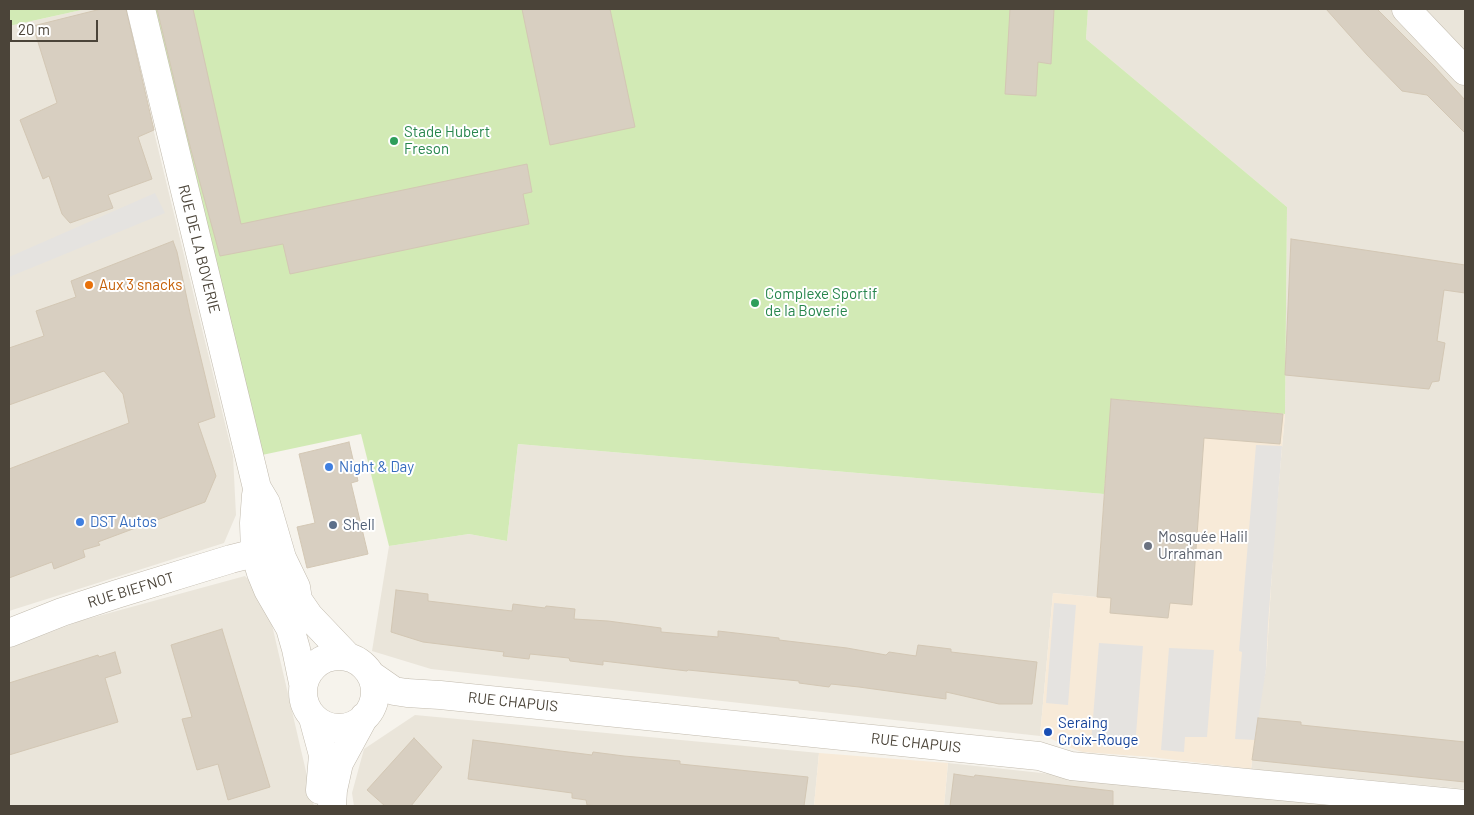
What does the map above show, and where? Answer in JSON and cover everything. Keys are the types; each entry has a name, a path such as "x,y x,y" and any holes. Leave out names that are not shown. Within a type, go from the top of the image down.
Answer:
{"street":[{"name":"RUE DE LA BOVERIE","path":"141,9 257,488 266,503 282,558 296,587 298,600 309,616 348,657"},
{"path":"1406,9 1465,71"},
{"name":"RUE DE LA BOVERIE","path":"257,488 254,523 255,553 268,590 290,628 303,682"},
{"path":"255,553 265,558 272,565 285,592 298,600"},
{"name":"RUE BIEFNOT","path":"9,633 62,612 255,553"},
{"path":"332,806 333,790 339,763 364,717 371,708 374,686 371,675 365,667 348,657 338,656 323,659 310,669 303,682 302,696 306,708 314,718 334,728 345,728 356,724 364,717"},
{"name":"RUE CHAPUIS","path":"371,675 394,691 407,693 1030,755 1071,766 1465,804"},
{"path":"314,718 323,755 320,794 322,806"}],"shaded area":[{"path":"86,9 124,9 233,456 236,515 224,543 9,611 9,26"},
{"path":"1088,9 1465,9 1465,789 1251,769 1266,669 1274,537 1285,414 1287,207 1086,39"},
{"path":"155,193 165,213 9,277 9,257"},
{"path":"1111,399 1285,414 1274,537 1266,669 1251,769 1151,757 1083,752 1047,737 1040,736 1053,593 1097,597"},
{"path":"518,444 1104,494 1097,597 1053,593 1040,736 431,669 372,651 389,546 469,534 507,541"},
{"path":"1256,445 1282,446 1266,669 1255,740 1235,739 1242,652 1239,651"},
{"path":"245,576 266,599 314,806 9,806 9,648 80,621"},
{"path":"1054,603 1076,605 1068,705 1046,703"},
{"path":"1099,643 1143,646 1135,747 1091,743"},
{"path":"1169,648 1214,650 1207,737 1185,737 1184,752 1161,750"},
{"path":"415,715 819,753 814,806 354,806 352,793 364,749"},
{"path":"819,753 948,763 944,806 814,806"},
{"path":"948,763 1350,806 944,806"}],"green space":[{"path":"9,9 86,9 9,26"},
{"name":"Complexe Sportif de la Boverie","path":"153,9 1088,9 1086,39 1287,207 1285,414 1112,399 1104,494 518,444 507,541 469,534 389,546 361,434 262,455"}],"building":[{"path":"101,9 126,9 154,130 138,137 152,179 108,195 113,208 70,223 62,214 49,176 43,179 20,120 57,103 33,26"},
{"path":"157,9 193,9 241,224 527,164 532,192 523,194 529,224 290,274 283,244 220,256 191,150"},
{"path":"522,9 610,9 635,127 550,145"},
{"path":"1010,9 1054,9 1051,64 1038,62 1036,96 1005,94"},
{"path":"1326,9 1377,9 1465,100 1465,133 1427,95 1402,91"},
{"path":"1291,239 1465,265 1465,293 1444,290 1437,341 1445,343 1439,381 1432,382 1429,389 1285,375"},
{"path":"173,241 215,417 198,423 216,476 205,502 98,542 100,545 83,550 85,557 54,569 52,562 9,578 9,469 129,423 123,394 104,371 9,405 9,348 44,336 36,311 76,297 71,281"},
{"name":"Mosquée Halil Urrahman","path":"1111,399 1283,414 1280,444 1204,438 1192,605 1170,603 1168,618 1110,613 1111,598 1097,597"},
{"name":"Shell","path":"349,442 358,481 351,483 368,554 307,568 297,527 315,523 299,454"},
{"path":"396,590 428,594 428,601 512,611 513,604 575,609 574,619 608,621 661,628 661,632 718,637 718,631 779,638 779,640 847,648 886,655 889,652 916,656 918,645 951,649 951,652 1037,662 1032,704 999,704 946,692 946,699 859,687 831,684 829,687 799,683 799,681 603,661 603,665 570,661 569,658 530,654 529,659 503,656 504,652 423,642 391,632"},
{"path":"222,629 270,787 228,800 218,764 197,770 182,719 192,717 171,645"},
{"path":"115,652 121,673 105,678 118,722 9,755 9,683 98,655 99,657"},
{"path":"1258,718 1301,722 1301,725 1465,742 1465,782 1252,760"},
{"path":"414,738 442,767 411,806 385,806 367,790"},
{"path":"473,740 592,755 593,752 680,761 680,764 808,777 804,806 587,805 586,800 572,798 572,793 468,779"},
{"path":"954,774 1113,791 1113,806 950,806"}],"place":[{"name":"Stade Hubert Freson","path":"394,141"},
{"name":"Aux 3 snacks","path":"89,285"},
{"name":"Complexe Sportif de la Boverie","path":"755,303"},
{"name":"Night & Day","path":"329,467"},
{"name":"DST Autos","path":"80,522"},
{"name":"Shell","path":"333,525"},
{"name":"Mosquée Halil Urrahman","path":"1148,546"},
{"name":"Seraing Croix-Rouge","path":"1048,732"}]}
